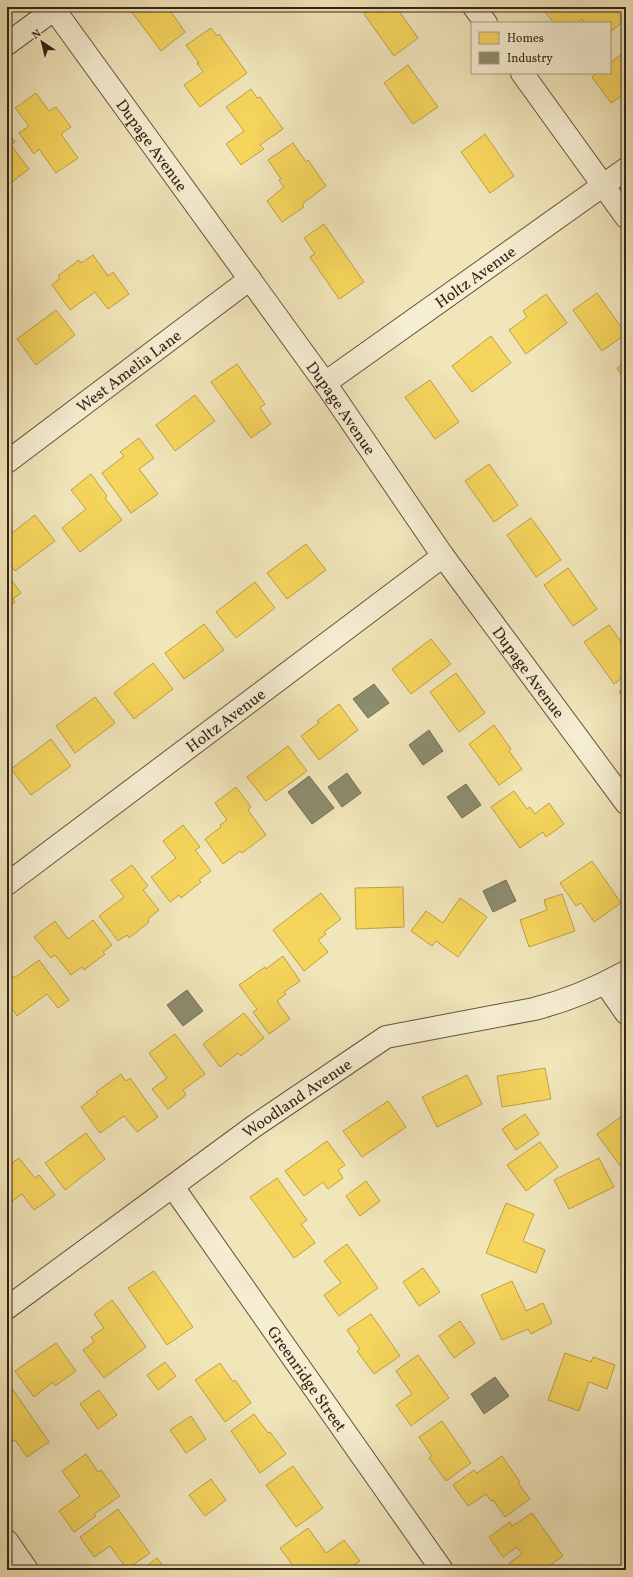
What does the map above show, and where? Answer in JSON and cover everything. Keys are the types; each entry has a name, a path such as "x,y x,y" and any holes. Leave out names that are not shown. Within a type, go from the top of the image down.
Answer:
{"street":[{"path":"474,7 485,22"},
{"name":"Dupage Avenue","path":"7,44 52,11 56,12 325,383 443,556 626,803"},
{"path":"523,74 626,217"},
{"name":"Holtz Avenue","path":"325,383 626,169"},
{"name":"West Amelia Lane","path":"7,462 250,279"},
{"name":"Holtz Avenue","path":"7,884 443,556"},
{"name":"Woodland Avenue","path":"7,1308 253,1127 386,1037 534,1009 557,1003 605,983 626,972"},
{"path":"605,983 626,1013"},
{"name":"Greenridge Street","path":"173,1187 442,1570"},
{"path":"7,1541 27,1570"}],"building: Homes":[{"path":"128,7 172,7 174,10 171,12 185,32 161,51"},
{"path":"374,7 396,7 418,38 394,56 364,14"},
{"path":"549,7 613,7 624,21 611,31 611,22 584,22 582,19 578,22 553,22 544,11"},
{"path":"211,28 217,36 219,34 247,73 200,107 184,85 203,72 197,63 199,63 186,45"},
{"path":"626,51 626,93 611,103 592,77 595,74 611,74 611,62"},
{"path":"408,65 438,107 413,124 384,83"},
{"path":"251,89 257,98 260,97 283,129 260,145 264,149 241,165 226,144 244,131 226,107"},
{"path":"36,93 49,111 56,107 71,127 61,134 78,158 56,173 39,149 34,154 19,133 29,126 15,108"},
{"path":"7,132 15,142 11,145 29,169 8,185 13,192 7,196"},
{"path":"485,134 514,176 490,193 461,152"},
{"path":"293,143 306,162 308,160 326,186 302,204 304,207 282,222 267,201 284,187 279,180 281,179 268,160"},
{"path":"324,224 364,282 339,299 310,257 315,254 304,238"},
{"path":"93,255 108,276 113,272 129,294 108,309 95,292 70,310 52,285 60,278 58,276 79,260 81,263"},
{"path":"597,293 626,334 602,351 573,310"},
{"path":"546,294 567,323 526,354 509,330 527,317 523,311"},
{"path":"56,310 75,335 36,365 17,339"},
{"path":"491,336 511,363 472,392 452,366"},
{"path":"626,362 626,382 617,368"},
{"path":"237,364 265,404 260,408 271,424 251,438 211,382"},
{"path":"430,380 459,422 435,439 405,397"},
{"path":"195,395 215,421 175,451 156,425"},
{"path":"139,438 154,458 139,469 158,494 131,513 102,473 124,456 120,452"},
{"path":"489,464 518,505 494,522 465,481"},
{"path":"91,474 107,496 105,498 122,520 80,552 62,528 86,509 71,490"},
{"path":"35,515 55,541 15,571 7,560 7,537"},
{"path":"531,518 561,560 536,577 507,535"},
{"path":"306,544 326,570 287,599 267,573"},
{"path":"568,568 597,609 573,626 544,585"},
{"path":"7,574 21,593 13,599 15,602 7,608"},
{"path":"255,582 275,608 236,638 216,612"},
{"path":"204,624 224,650 184,679 165,653"},
{"path":"609,625 626,649 626,675 614,684 584,642"},
{"path":"431,639 451,664 411,694 392,669"},
{"path":"153,663 173,689 134,719 114,693"},
{"path":"456,673 485,713 459,732 430,692"},
{"path":"626,687 626,701 619,692"},
{"path":"95,697 115,723 75,753 56,726"},
{"path":"339,704 358,730 319,760 301,736 319,723 317,721"},
{"path":"494,725 511,749 509,751 522,769 499,785 469,744"},
{"path":"51,739 71,766 31,795 11,769"},
{"path":"288,746 307,771 266,801 247,777"},
{"path":"236,787 251,807 248,810 266,835 242,853 240,851 223,864 205,839 221,827 220,825 227,820 215,803"},
{"path":"514,791 527,809 530,807 535,814 549,803 564,824 546,837 543,832 520,848 491,807"},
{"path":"183,825 200,847 195,850 211,871 199,880 201,882 181,898 179,895 170,902 151,877 176,858 163,841"},
{"path":"592,861 621,903 594,922 581,903 576,906 560,883"},
{"path":"132,865 148,886 143,890 159,910 148,919 149,922 129,938 127,935 118,941 99,916 124,897 111,880"},
{"path":"403,887 404,927 356,929 355,888"},
{"path":"321,893 341,919 324,932 326,934 318,940 328,952 304,971 273,930"},
{"path":"562,894 575,931 529,947 520,920 547,910 544,900"},
{"path":"460,898 487,917 458,957 436,941 432,946 411,931 426,911 443,923"},
{"path":"93,920 112,945 103,952 105,954 84,970 82,967 71,975 55,955 51,958 34,937 55,921 68,939"},
{"path":"283,956 300,981 284,992 286,994 277,1001 290,1019 269,1034 253,1012 257,1009 239,985 265,967 266,969"},
{"path":"39,960 69,1000 58,1008 47,994 17,1016 7,1002 7,968 14,978"},
{"path":"244,1013 264,1038 241,1056 238,1053 220,1067 203,1044"},
{"path":"175,1034 205,1074 183,1090 186,1095 168,1109 152,1089 167,1078 149,1053"},
{"path":"545,1068 551,1099 502,1107 497,1076"},
{"path":"121,1074 126,1081 130,1078 158,1117 137,1132 124,1116 100,1133 81,1107 98,1094 96,1092"},
{"path":"467,1075 482,1104 437,1127 422,1097"},
{"path":"388,1101 406,1127 362,1157 343,1131"},
{"path":"525,1114 539,1134 516,1150 502,1129"},
{"path":"622,1116 626,1121 626,1174 597,1134"},
{"path":"86,1133 105,1159 65,1190 45,1163"},
{"path":"327,1141 345,1165 338,1170 343,1178 328,1189 323,1182 304,1196 285,1171"},
{"path":"540,1142 558,1167 526,1191 507,1165"},
{"path":"19,1158 35,1178 39,1175 55,1195 34,1210 22,1194 7,1205 7,1165 8,1166"},
{"path":"599,1158 614,1187 569,1209 554,1180"},
{"path":"277,1178 307,1220 301,1224 315,1243 294,1258 250,1197"},
{"path":"366,1181 380,1201 360,1216 346,1196"},
{"path":"506,1203 534,1214 523,1241 545,1250 536,1273 486,1253"},
{"path":"347,1244 378,1288 339,1316 324,1295 341,1283 324,1261"},
{"path":"423,1268 440,1292 419,1306 403,1282"},
{"path":"154,1271 193,1327 167,1345 128,1288"},
{"path":"512,1281 526,1311 543,1303 552,1323 531,1334 528,1329 502,1340 481,1295"},
{"path":"112,1300 146,1347 104,1378 83,1350 94,1342 91,1337 104,1328 94,1314"},
{"path":"371,1314 400,1356 374,1374 357,1351 360,1349 347,1330"},
{"path":"460,1321 475,1343 454,1358 439,1336"},
{"path":"56,1343 76,1371 55,1386 53,1382 34,1397 15,1371"},
{"path":"565,1353 591,1362 593,1357 615,1365 607,1389 589,1382 579,1411 548,1400"},
{"path":"418,1355 449,1398 411,1426 396,1405 412,1394 396,1371"},
{"path":"165,1362 176,1376 158,1390 147,1375"},
{"path":"220,1363 233,1382 235,1380 251,1403 225,1422 195,1380"},
{"path":"7,1381 49,1442 27,1457 15,1440 10,1443 7,1438"},
{"path":"99,1390 117,1415 98,1429 80,1404"},
{"path":"254,1414 268,1433 270,1432 286,1454 260,1473 231,1431"},
{"path":"191,1416 206,1439 186,1453 170,1430"},
{"path":"442,1421 471,1463 446,1481 429,1458 432,1456 419,1437"},
{"path":"86,1454 98,1472 101,1470 120,1496 94,1514 96,1516 74,1532 59,1511 80,1496 62,1471"},
{"path":"502,1456 520,1482 518,1483 530,1499 505,1517 493,1500 491,1501 486,1494 468,1506 453,1485 474,1470 477,1473"},
{"path":"293,1466 323,1508 296,1527 266,1485"},
{"path":"211,1479 226,1500 205,1516 189,1495"},
{"path":"118,1509 150,1553 127,1569 110,1546 94,1557 80,1537"},
{"path":"532,1513 563,1556 543,1570 514,1570 509,1563 522,1554 517,1547 503,1557 489,1537 510,1522 512,1526"},
{"path":"308,1528 326,1553 344,1540 360,1561 347,1570 296,1570 280,1548"},
{"path":"157,1558 166,1570 141,1570"}],"building: Industry":[{"path":"374,684 389,703 368,718 353,699"},
{"path":"429,730 443,751 423,765 409,745"},
{"path":"347,773 361,793 342,807 328,787"},
{"path":"309,776 334,808 312,824 288,792"},
{"path":"466,784 481,805 462,818 447,797"},
{"path":"506,880 516,901 493,912 483,891"},
{"path":"187,990 203,1011 183,1026 167,1005"},
{"path":"495,1377 509,1396 484,1414 471,1394"}]}
